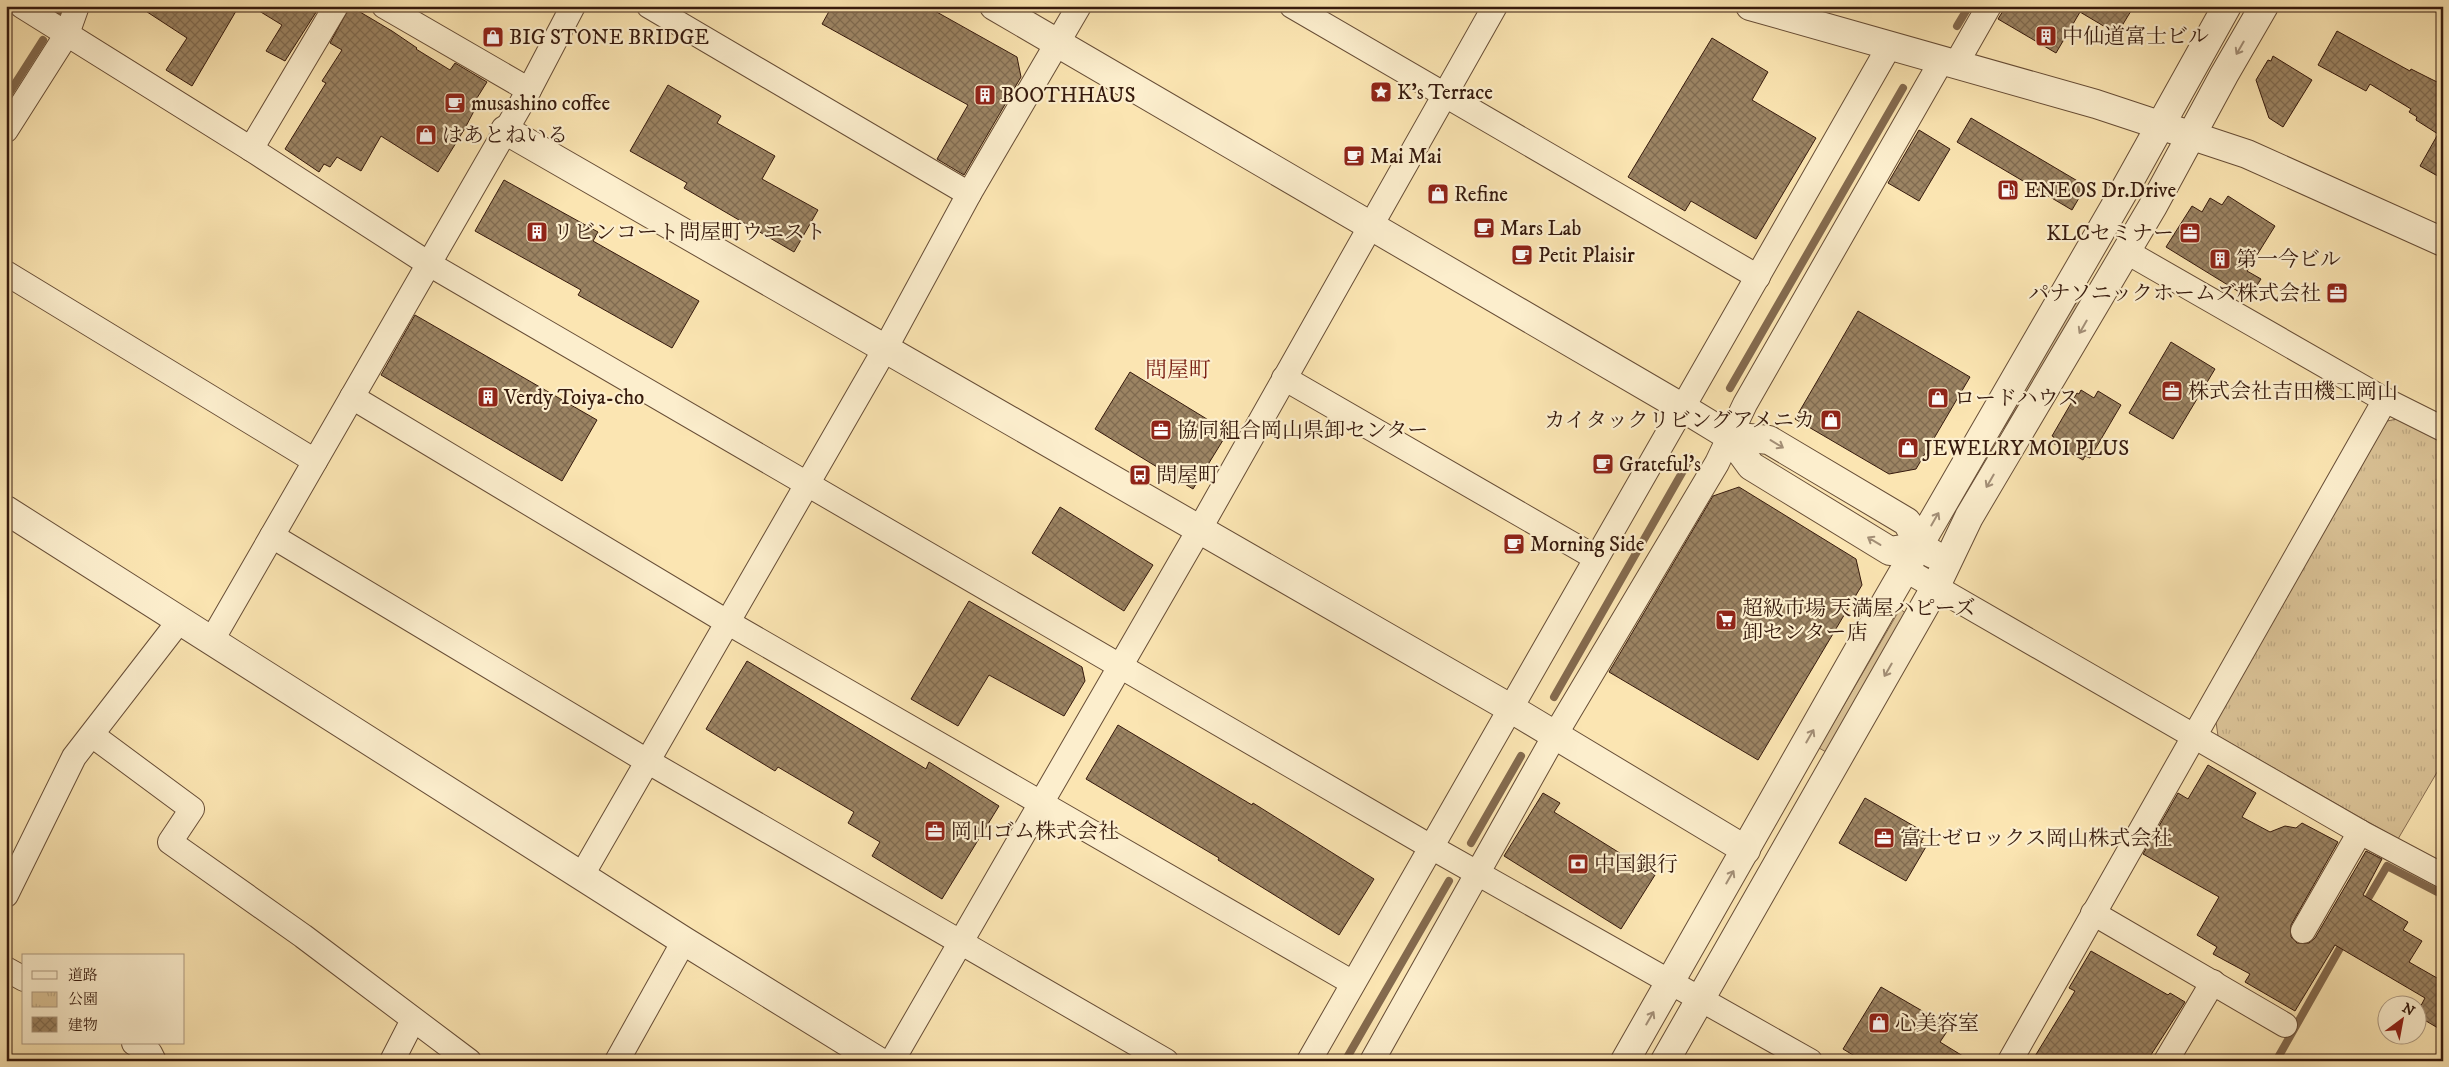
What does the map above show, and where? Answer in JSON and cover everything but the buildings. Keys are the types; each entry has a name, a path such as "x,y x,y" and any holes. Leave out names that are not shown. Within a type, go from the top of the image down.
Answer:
{"street":[{"path":"22,6 251,149 429,264 1121,664 1431,847 1810,1061"},
{"path":"6,130 67,34 77,6"},
{"path":"251,149 336,6"},
{"path":"384,6 529,90"},
{"path":"212,640 529,90 573,6"},
{"path":"649,6 969,194"},
{"path":"994,6 1729,436 1768,440 1907,522 1920,546 1948,562"},
{"path":"582,875 885,349 969,194 1079,6"},
{"path":"1292,6 1758,277"},
{"path":"892,1061 1199,530 1495,6"},
{"path":"1750,6 2096,104 2247,154 2443,242"},
{"path":"1372,1061 1555,735 1717,462 1750,395 1949,62 1988,6"},
{"path":"1625,1061 2227,6"},
{"path":"1665,1061 1936,588 1970,517 2127,252 2264,6"},
{"path":"1309,1061 1890,45"},
{"path":"506,130 1510,708 1746,850"},
{"path":"2127,252 2385,400 2443,429"},
{"path":"6,273 315,461"},
{"path":"1284,378 1596,558"},
{"path":"352,397 727,622 1353,983"},
{"path":"2010,1061 2385,400"},
{"path":"6,510 684,941 878,1061"},
{"path":"272,536 647,761 1166,1061"},
{"path":"1906,570 2360,832 2443,876"},
{"path":"6,895 74,757 180,620"},
{"path":"92,735 192,809 170,842 303,936 468,1061"},
{"path":"2303,931 2360,832"},
{"path":"2094,913 2285,1024"},
{"path":"617,1061 684,941"},
{"path":"6,969 22,978"},
{"path":"2166,1061 2213,982"},
{"path":"392,1061 413,1020"},
{"path":"136,1044 150,1053 154,1061"}],"green space":[{"path":"2086,288 2089,289 2043,367 2003,429 2001,428 2056,334"},
{"path":"2402,418 2443,439 2443,762 2398,839 2218,736 2216,722 2387,421"},
{"path":"1900,609 1907,614 1826,752 1819,748"}],"waterway":[{"path":"59,10 60,6"},
{"path":"1957,26 1969,6"},
{"path":"6,98 43,40"},
{"path":"1730,388 1903,88"},
{"path":"1554,697 1691,457"},
{"path":"1471,843 1521,756"},
{"path":"2363,907 2387,866 2443,895"},
{"path":"1345,1061 1449,881"},
{"path":"2276,1061 2344,941"}],"place":[{"name":"中仙道富士ビル","path":"2046,36"},
{"name":"BIG STONE BRIDGE","path":"493,37"},
{"name":"K's Terrace","path":"1381,92"},
{"name":"BOOTHHAUS","path":"985,95"},
{"name":"musashino coffee","path":"455,103"},
{"name":"はあとねいる","path":"426,135"},
{"name":"Mai Mai","path":"1354,156"},
{"name":"ENEOS Dr.Drive","path":"2008,190"},
{"name":"Refine","path":"1438,194"},
{"name":"Mars Lab","path":"1484,228"},
{"name":"リビンコート問屋町ウエスト","path":"537,232"},
{"name":"KLCセミナー","path":"2190,233"},
{"name":"Petit Plaisir","path":"1522,255"},
{"name":"第一今ビル","path":"2220,259"},
{"name":"パナソニックホームズ株式会社","path":"2337,293"},
{"name":"株式会社吉田機工岡山","path":"2172,391"},
{"name":"Verdy Toiya-cho","path":"488,397"},
{"name":"ロードハウス","path":"1938,398"},
{"name":"カイタックリビングアメニカ","path":"1831,420"},
{"name":"協同組合岡山県卸センター","path":"1161,430"},
{"name":"JEWELRY MOI PLUS","path":"1908,448"},
{"name":"Grateful's","path":"1603,464"},
{"name":"問屋町","path":"1140,475"},
{"name":"Morning Side","path":"1514,544"},
{"name":"超級市場 天満屋ハピーズ 卸センター店","path":"1726,620"},
{"name":"岡山ゴム株式会社","path":"935,831"},
{"name":"富士ゼロックス岡山株式会社","path":"1884,838"},
{"name":"中国銀行","path":"1578,864"},
{"name":"心美容室","path":"1879,1023"}],"district":[{"name":"問屋町","path":"1178,369"}]}
